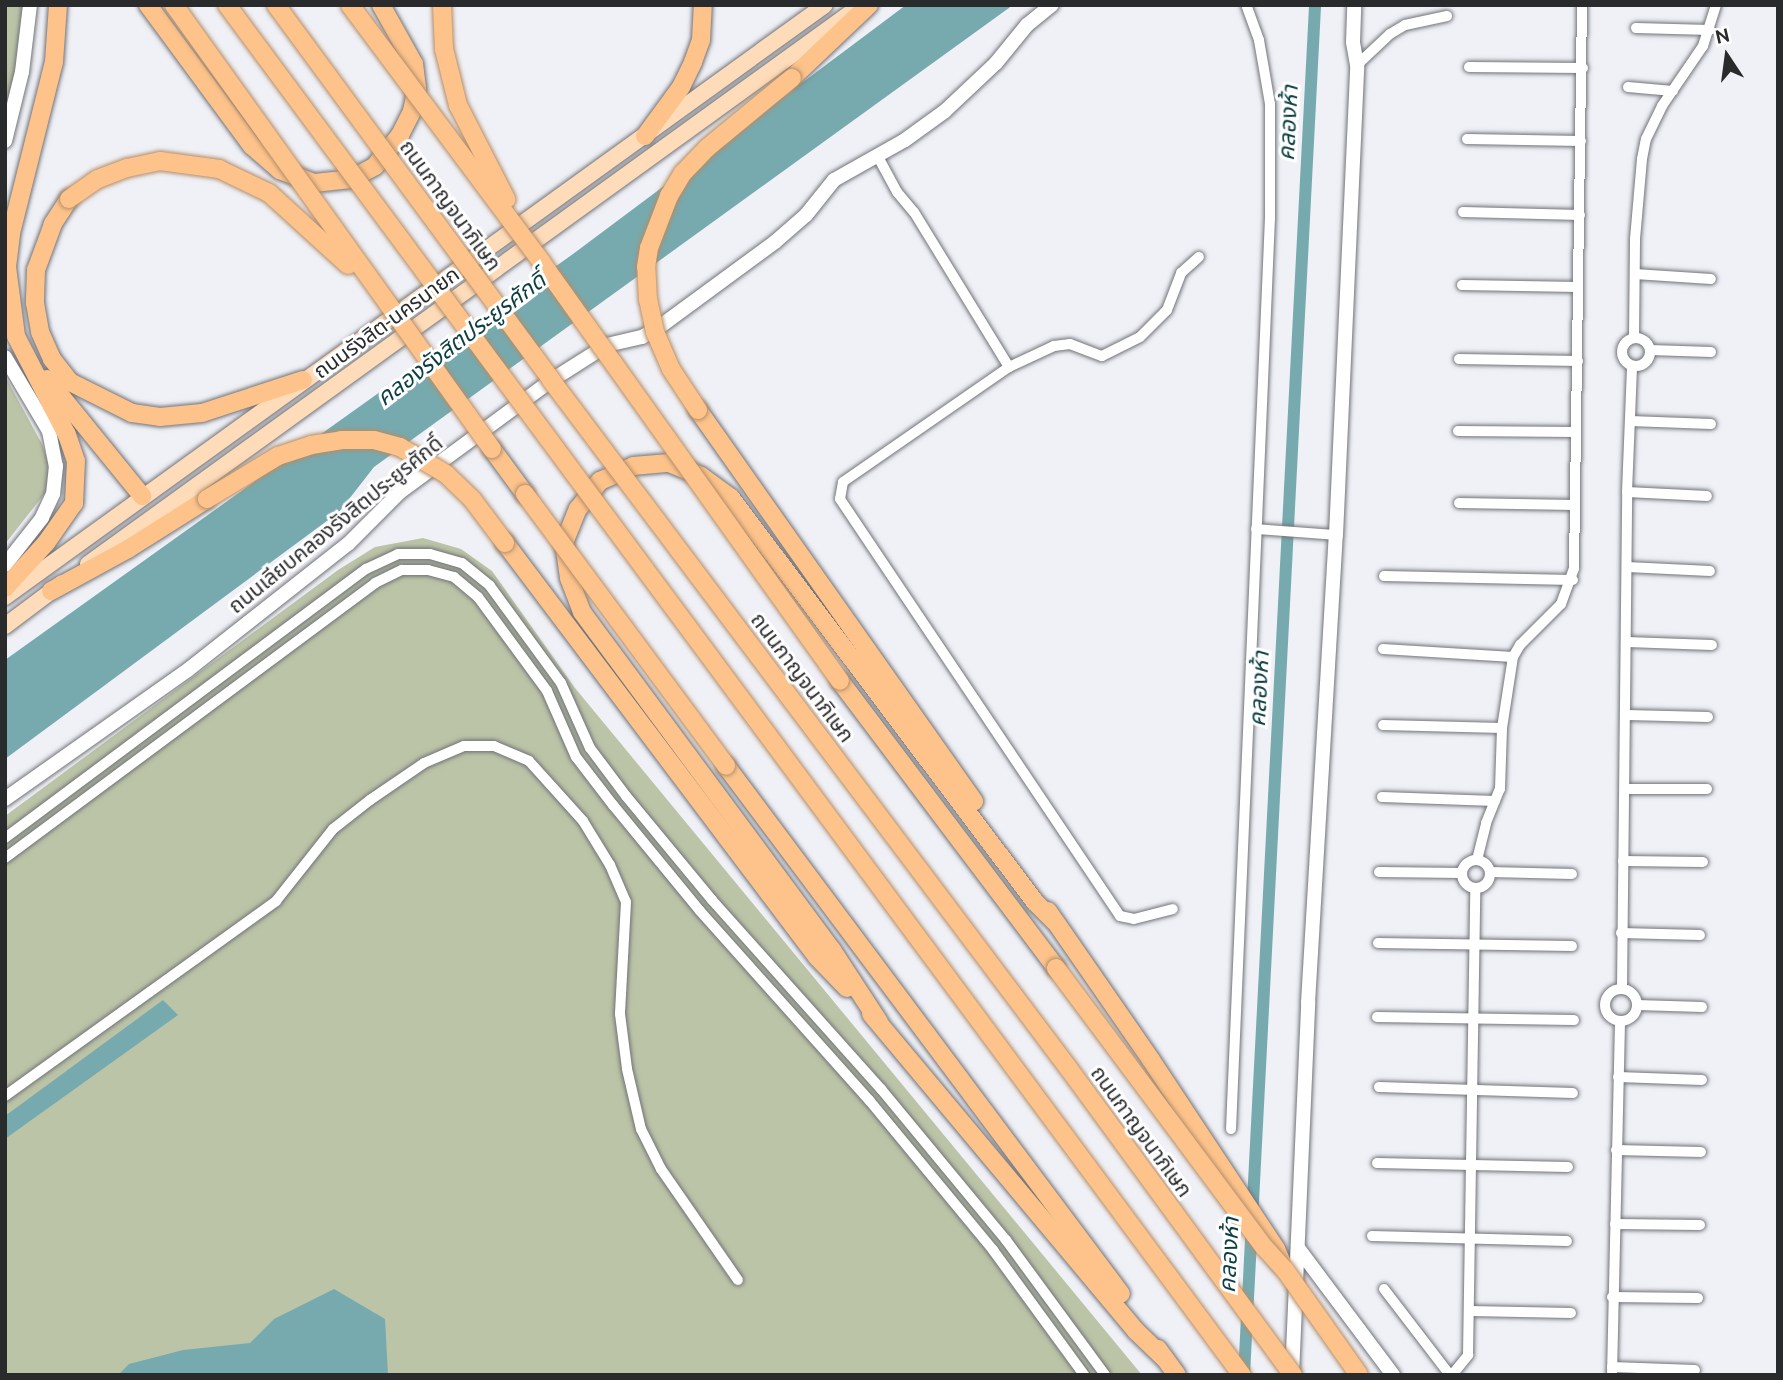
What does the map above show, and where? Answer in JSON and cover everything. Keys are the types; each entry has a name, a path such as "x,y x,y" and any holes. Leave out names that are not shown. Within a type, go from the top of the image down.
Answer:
{"highway":[{"path":"5,588 46,542 74,503 75,461 67,435 12,352 7,267 11,233 54,62 58,5"},
{"path":"148,5 252,146 280,170 314,183 351,179 375,166 400,135 412,111 417,88 414,64 381,5"},
{"path":"174,5 408,334 1136,1331 1177,1375"},
{"path":"227,5 1242,1375"},
{"name":"ถนนกาญจนาภิเษก","path":"276,5 551,380 1069,1069 1293,1375"},
{"path":"350,5 542,263 840,681 1257,1238 1285,1270 1359,1375"},
{"path":"442,5 444,49 458,105 477,148 542,263"},
{"path":"645,136 681,87 693,62 701,40 703,5"},
{"path":"869,5 792,78 707,148 683,173 669,196 649,248 646,267 648,300 655,332 671,369 698,410 1016,861 1077,956 1151,1060 1267,1234 1285,1270"},
{"path":"303,380 202,413 160,417 132,413 70,382 48,350 40,332 35,303 36,270 53,224 69,199 98,179 127,168 160,161 219,169 246,180 288,207 338,254 408,334"},
{"path":"12,352 142,496"},
{"path":"51,591 128,549 278,456 300,449 341,440 374,440 400,447 446,474 472,499 817,957 1038,1197"},
{"path":"879,1022 832,950 582,612 569,578 564,543 578,509 600,481 633,466 669,463 701,476 732,498 1035,902 1054,921"}],"main road":[{"name":"ถนนรังสิต-นครนายก","path":"5,597 825,5"},
{"name":"ถนนรังสิต-นครนายก","path":"5,626 862,5"},
{"path":"142,496 179,498"}],"street":[{"path":"5,141 24,61 30,5"},
{"name":"ถนนเลียบคลองรังสิตประยูรศักดิ์","path":"5,799 189,669 348,544 400,492 584,359 607,345 642,337 662,325 775,242 806,215 834,180 945,111 996,63 1020,31 1052,5"},
{"path":"1231,1129 1262,530 1269,272 1270,104 1259,40 1245,5"},
{"path":"1293,1375 1308,1003 1357,65 1353,41 1354,5"},
{"path":"1478,860 1502,778 1502,728 1513,657 1520,645 1561,604 1573,580 1582,5"},
{"path":"1634,338 1642,159 1653,121 1710,30 1716,5"},
{"path":"1357,65 1390,34 1405,25 1447,16"},
{"path":"1636,28 1710,30"},
{"path":"1469,67 1583,68"},
{"path":"1629,87 1673,91"},
{"path":"1467,139 1581,141"},
{"path":"877,155 1009,367"},
{"path":"1463,212 1580,215"},
{"path":"1173,909 1128,920 1114,908 1008,744 840,499 843,482 1009,367 1054,346 1070,344 1102,356 1140,337 1167,310 1181,273 1199,257"},
{"path":"1635,274 1710,279"},
{"path":"1462,285 1578,287"},
{"path":"1632,366 1623,359 1622,350 1626,342 1634,338 1642,339 1650,350"},
{"path":"1650,350 1711,352"},
{"path":"1632,366 1646,362 1650,350"},
{"path":"5,565 42,518 53,494 56,466 49,431 12,352"},
{"path":"1459,359 1578,362"},
{"path":"1622,989 1627,715 1627,492 1632,366"},
{"path":"1630,421 1711,424"},
{"path":"1458,431 1576,432"},
{"path":"1627,492 1707,496"},
{"path":"1459,503 1575,505"},
{"path":"1262,530 1333,535"},
{"path":"5,838 366,569 398,554 430,554 462,562 490,586 561,683 590,748 626,796 712,900 881,1089 1006,1240 1105,1375"},
{"path":"1627,567 1710,571"},
{"path":"5,858 375,583 402,570 428,570 454,577 478,597 547,691 576,757 613,806 700,911 869,1100 993,1250 1084,1375"},
{"path":"1384,576 1573,580"},
{"path":"1627,642 1712,645"},
{"path":"1383,649 1513,657"},
{"path":"1627,715 1708,717"},
{"path":"1383,725 1502,728"},
{"path":"5,1096 276,901 333,829 370,800 424,763 464,746 494,747 529,761 583,821 610,865 626,902 620,1014 627,1069 641,1129 661,1169 738,1280"},
{"path":"1625,789 1707,789"},
{"path":"613,806 626,796"},
{"path":"1382,797 1495,801"},
{"path":"1478,860 1483,862 1490,872 1487,884 1475,888 1466,883 1462,873 1467,864 1478,860"},
{"path":"1623,861 1703,862"},
{"path":"1379,872 1462,873"},
{"path":"1490,872 1573,874"},
{"path":"1384,1289 1451,1375 1468,1355 1475,888"},
{"path":"1621,933 1700,935"},
{"path":"1378,943 1572,946"},
{"path":"1622,989 1632,994 1637,1005 1633,1016 1620,1021 1611,1017 1606,1004 1610,995 1622,989"},
{"path":"792,1014 804,1004"},
{"path":"1637,1005 1702,1007"},
{"path":"1377,1017 1574,1020"},
{"path":"1620,1021 1612,1371 1695,1370"},
{"path":"1618,1077 1702,1080"},
{"path":"1378,1087 1573,1093"},
{"path":"1616,1150 1701,1152"},
{"path":"1377,1163 1568,1167"},
{"path":"1615,1224 1699,1225"},
{"path":"1372,1236 1567,1241"},
{"path":"1298,1248 1393,1375"},
{"path":"1612,1297 1698,1298"},
{"path":"1470,1311 1571,1313"}],"green space":[{"path":"5,5 27,5 26,31 5,122"},
{"path":"5,376 42,444 48,461 49,488 5,544"},
{"path":"423,538 461,549 492,571 575,688 1142,1375 5,1375 5,816 338,570 375,547"}],"water":[{"name":"คลองรังสิตประยูรศักดิ์","path":"906,5 1013,5 374,467 339,512 5,759 5,660 573,254"},
{"path":"163,1000 178,1015 5,1139 5,1116"},
{"path":"334,1289 385,1319 388,1375 118,1375 129,1364 183,1350 250,1343 274,1319"}],"waterway":[{"name":"คลองห้า","path":"1244,1375 1315,5"}]}
